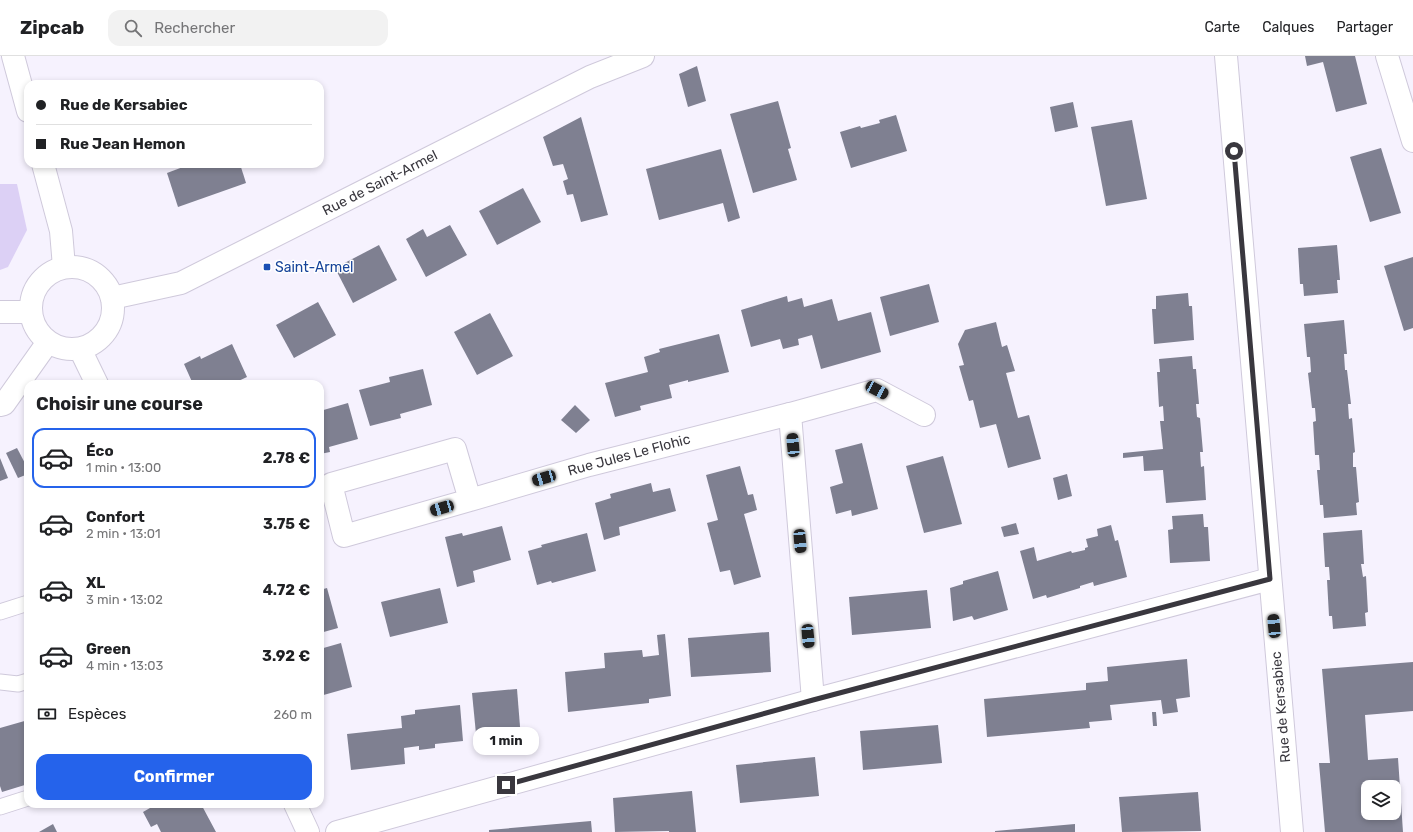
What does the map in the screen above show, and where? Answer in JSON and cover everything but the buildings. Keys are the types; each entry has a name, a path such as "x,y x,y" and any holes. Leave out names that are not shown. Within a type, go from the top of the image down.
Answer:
{"street":[{"path":"13,56 24,96"},
{"name":"Rue de Saint-Armel","path":"112,298 181,283 590,76 643,56"},
{"name":"Rue de Kersabiec","path":"1226,56 1292,832"},
{"path":"1387,56 1413,141"},
{"path":"43,168 61,231 64,267"},
{"path":"75,266 85,268 95,273 109,288 112,298 114,314 107,330 96,342 80,349 63,349 48,342 36,329 31,312 32,300 36,288 43,279 53,271 64,267 75,266"},
{"path":"0,312 31,312"},
{"path":"0,405 4,404 48,342"},
{"path":"80,349 95,380"},
{"name":"Rue Jules Le Flohic","path":"470,500 455,449 331,484 344,536 470,500 589,465 790,414 877,390 924,415"},
{"path":"790,414 813,700"},
{"path":"337,832 813,700 1270,579"},
{"path":"297,808 308,832"}],"lane":[{"path":"0,612 24,605"},
{"path":"0,682 18,684 24,682"},
{"path":"0,807 24,799"}],"shaded area":[{"path":"0,184 17,184 27,230 8,267 0,270"}],"place":[{"name":"Saint-Armel","path":"267,267"}],"route":[{"path":"506,785 813,700 1270,579 1234,151"}]}
